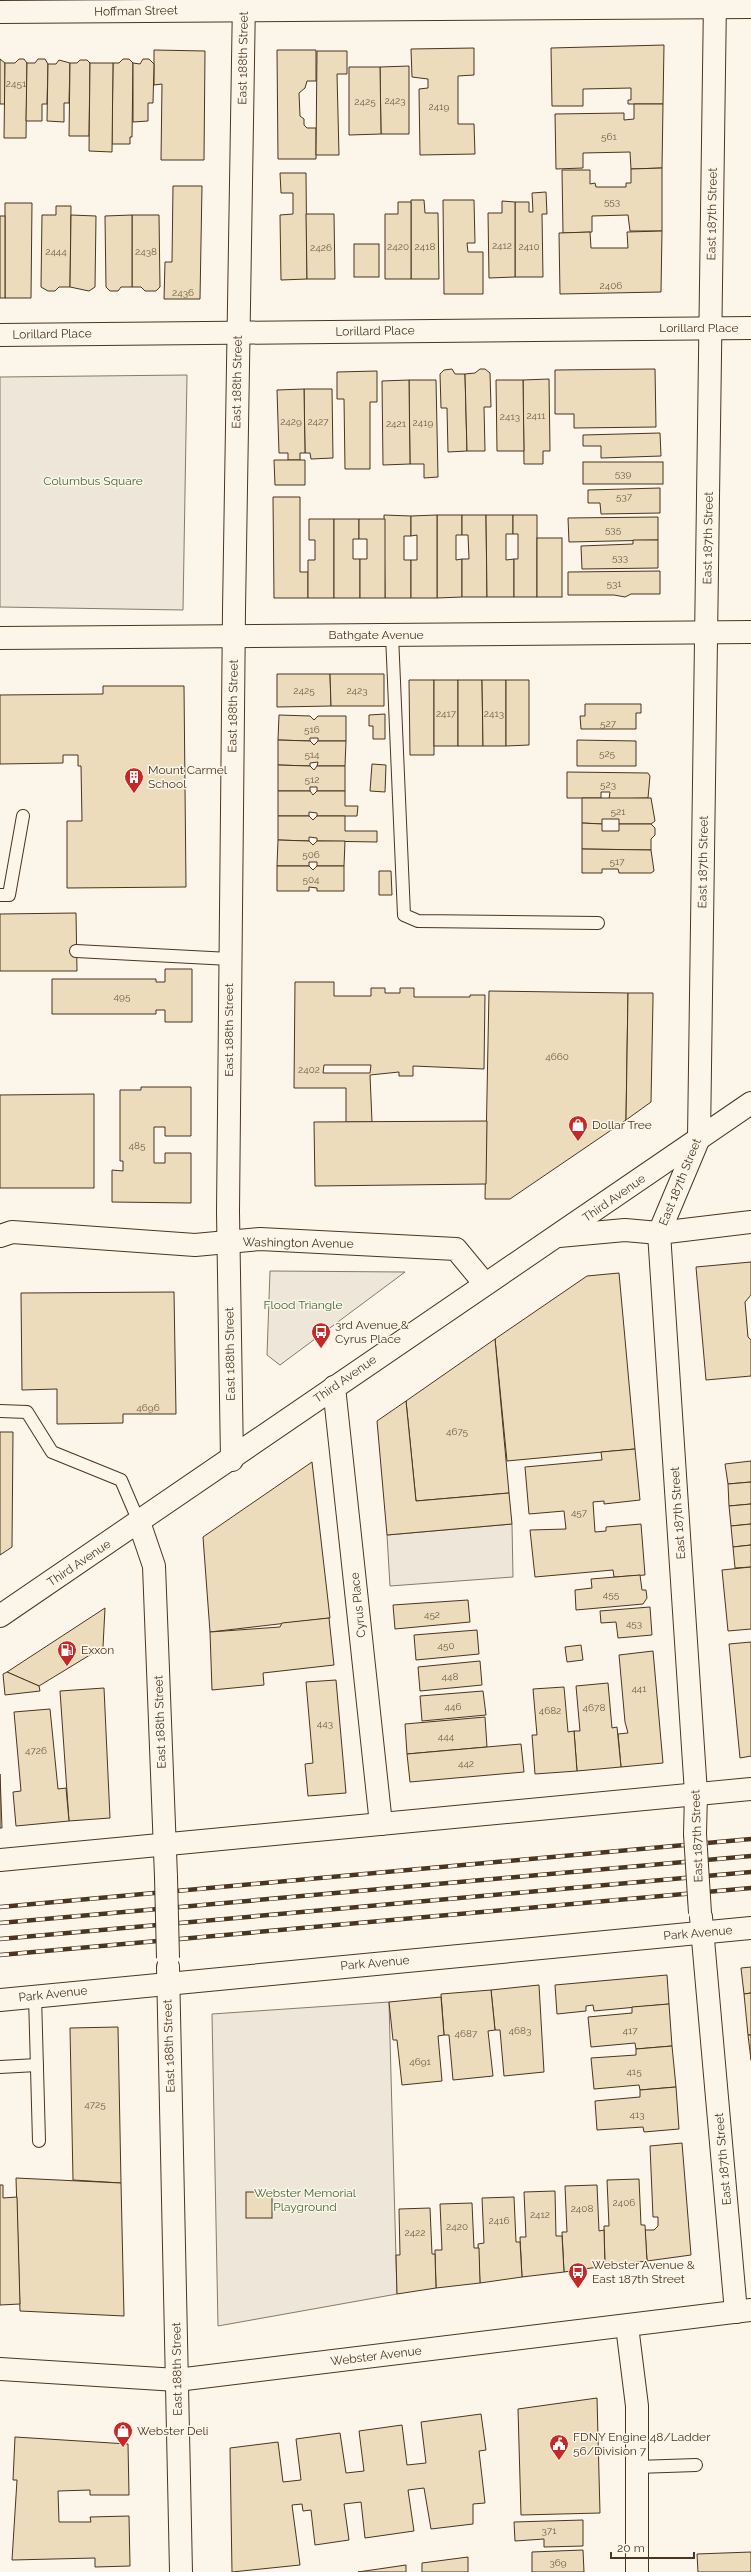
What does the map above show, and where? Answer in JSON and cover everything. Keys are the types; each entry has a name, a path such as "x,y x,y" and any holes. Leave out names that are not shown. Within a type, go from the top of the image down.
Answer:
{"street":[{"name":"Hoffman Street","path":"0,12 244,5 715,4 751,7"},
{"name":"East 187th Street","path":"715,4 699,1138 659,1233 696,1793 695,1834 701,1922 744,2311"},
{"name":"East 188th Street","path":"232,1460 227,1242 238,333 244,5"},
{"name":"Lorillard Place","path":"0,335 751,328"},
{"name":"Bathgate Avenue","path":"0,638 751,632"},
{"name":"Third Avenue","path":"0,1616 232,1460 334,1386 558,1236 751,1103"},
{"path":"558,1236 625,1230 659,1233 751,1222"},
{"name":"Washington Avenue","path":"0,1236 12,1232 195,1245 260,1239 456,1249 485,1284"},
{"name":"Cyrus Place","path":"334,1386 381,1824"},
{"name":"East 188th Street","path":"139,1522 154,1566 166,1877 168,1958 167,1982 181,2572"},
{"path":"8,1859 164,1843 662,1799 696,1793 751,1789"},
{"name":"Park Avenue","path":"0,2000 701,1922 751,1928"},
{"name":"Webster Avenue","path":"0,2369 177,2380 744,2311"},
{"path":"627,2326 637,2406 637,2572"}],"lane":[{"path":"392,635 404,915 418,921 598,922"},
{"path":"0,895 9,895 23,816"},
{"path":"76,951 230,959"},
{"path":"0,1411 26,1412 52,1452 121,1480 139,1522"},
{"path":"35,1996 39,2141"},
{"path":"0,2067 37,2065"},
{"path":"637,2467 696,2465"}],"green space":[{"name":"Columbus Square","path":"187,375 183,610 0,607 0,377"},
{"name":"Flood Triangle","path":"270,1271 405,1272 280,1365 267,1355"},
{"path":"512,1524 513,1577 390,1586 387,1535"},
{"name":"Webster Memorial Playground","path":"389,2002 397,2294 218,2326 212,2014"}],"building":[{"path":"664,45 663,104 628,104 628,100 631,100 631,88 583,89 583,106 552,106 551,48"},
{"path":"474,48 474,75 458,76 458,124 474,124 475,154 420,155 419,89 428,88 428,79 412,77 411,49"},
{"path":"154,50 205,51 204,160 161,160 162,84 154,85"},
{"path":"277,50 316,50 316,81 307,81 305,88 299,93 300,116 304,119 304,125 307,128 316,128 316,159 278,159"},
{"path":"317,51 347,51 347,74 337,74 339,155 316,155"},
{"path":"0,59 5,63 5,104 0,104"},
{"path":"19,59 24,59 27,63 26,138 4,138 5,63 15,63"},
{"path":"38,59 45,59 48,64 47,104 42,104 42,121 26,121 27,63 35,63"},
{"path":"123,59 129,59 133,63 132,137 130,137 130,144 112,144 113,63 119,63"},
{"path":"143,59 149,59 154,64 153,103 148,103 148,121 133,122 133,63 140,64"},
{"path":"59,60 70,63 69,103 64,103 64,122 47,121 48,64 56,64"},
{"path":"80,60 87,60 90,63 89,136 69,136 70,63 77,63"},
{"path":"90,63 113,63 112,152 89,151"},
{"path":"409,66 409,134 381,134 380,67"},
{"path":"349,67 380,67 381,134 349,135"},
{"path":"634,104 663,104 662,168 631,169 630,152 583,153 583,168 556,169 555,114 624,113 624,120 634,119"},
{"path":"662,168 662,231 630,231 628,215 592,216 592,232 563,233 562,170 590,170 590,184 595,183 596,187 626,187 626,183 631,183 631,169"},
{"path":"280,173 306,173 307,279 281,280 280,215 293,214 293,193 281,193"},
{"path":"173,186 202,186 200,299 164,299 165,262 172,262"},
{"path":"546,192 547,214 542,214 543,277 515,277 515,202 529,202 529,212 533,212 532,193"},
{"path":"411,200 424,200 425,213 438,213 439,279 411,279"},
{"path":"443,200 474,200 475,243 467,243 468,252 483,252 483,294 444,294"},
{"path":"502,201 515,202 515,277 489,278 488,213 502,213"},
{"path":"398,202 411,202 411,279 385,279 385,214 398,214"},
{"path":"5,203 32,203 31,298 5,298"},
{"path":"56,206 71,206 70,287 59,287 55,291 48,291 41,287 42,215 56,215"},
{"path":"306,214 334,214 335,279 307,279"},
{"path":"71,215 96,216 95,287 89,291 70,287"},
{"path":"132,215 159,215 160,287 156,291 145,291 141,287 132,287"},
{"path":"132,215 132,287 121,287 118,291 110,291 106,287 105,216"},
{"path":"0,216 5,216 5,298 0,298"},
{"path":"662,231 661,292 560,294 559,233 590,232 591,248 628,248 627,232"},
{"path":"354,244 379,244 379,277 354,277"},
{"path":"452,369 455,374 465,374 467,451 448,452 447,408 441,408 440,374 444,370"},
{"path":"480,369 485,369 490,373 491,407 484,407 485,451 467,451 465,374 475,373"},
{"path":"655,369 656,427 574,428 574,414 555,414 555,370"},
{"path":"377,371 377,402 370,402 370,469 345,469 344,399 337,399 337,372"},
{"path":"549,379 550,451 543,451 543,464 524,464 523,380"},
{"path":"409,380 436,380 438,477 424,478 424,464 410,464"},
{"path":"409,380 410,464 383,465 382,381"},
{"path":"496,380 523,380 524,451 497,451"},
{"path":"304,389 332,389 333,458 311,459 310,453 305,453"},
{"path":"304,389 305,453 300,453 300,460 288,460 288,453 279,453 277,390"},
{"path":"660,433 661,456 601,458 601,446 583,446 583,435"},
{"path":"274,460 305,460 305,485 275,485"},
{"path":"583,462 663,462 663,484 583,484"},
{"path":"660,488 660,513 601,514 600,503 588,503 588,490"},
{"path":"273,497 300,497 300,572 308,572 308,598 274,598"},
{"path":"384,515 411,516 411,536 404,536 404,560 411,560 411,598 385,598"},
{"path":"437,515 462,515 462,535 456,535 456,560 462,559 462,597 437,598"},
{"path":"437,515 437,598 411,598 411,560 417,560 417,535 411,536 411,516"},
{"path":"462,515 486,515 487,597 462,597 462,559 469,559 468,535 462,535"},
{"path":"486,515 513,515 513,534 506,534 506,560 514,559 514,597 487,597"},
{"path":"513,515 537,515 537,597 514,597 514,559 518,559 518,534 513,534"},
{"path":"658,517 658,540 569,542 568,518"},
{"path":"309,519 334,519 334,598 308,598 308,560 315,560 315,540 309,540"},
{"path":"334,519 359,519 359,539 353,539 353,559 360,559 360,598 334,598"},
{"path":"359,519 385,519 385,598 360,598 360,559 367,559 367,539 359,539"},
{"path":"537,538 562,538 562,597 537,597"},
{"path":"633,540 658,540 658,568 582,569 581,546 633,544"},
{"path":"660,571 660,594 631,594 625,597 614,595 568,595 568,572"},
{"path":"277,674 330,674 331,706 277,707"},
{"path":"330,674 384,674 384,706 331,706"},
{"path":"409,680 434,680 434,755 410,755"},
{"path":"434,680 458,680 458,746 434,746"},
{"path":"458,680 482,680 483,746 458,746"},
{"path":"482,680 506,680 506,746 483,746"},
{"path":"506,680 529,680 529,745 506,746"},
{"name":"Mount Carmel School","path":"103,686 184,686 186,887 67,888 67,821 82,821 81,766 78,766 78,755 63,755 63,763 0,764 0,695 103,694"},
{"path":"585,704 641,704 641,713 636,713 636,729 581,729 580,716 585,716"},
{"path":"385,714 385,739 373,739 373,726 369,726 369,715"},
{"path":"279,715 310,716 314,720 318,716 346,716 346,741 318,741 318,738 310,738 310,741 278,740"},
{"path":"278,740 310,741 314,745 318,741 346,741 345,766 317,766 318,762 310,763 310,766 278,765"},
{"path":"577,740 636,741 636,766 577,766"},
{"path":"372,764 386,765 385,792 370,791"},
{"path":"278,765 310,766 314,770 317,766 345,766 345,791 317,791 317,787 310,787 310,791 278,791"},
{"path":"567,772 648,773 650,776 648,798 609,799 610,792 601,792 601,798 567,798"},
{"path":"278,791 310,791 313,795 317,791 345,791 345,806 358,806 357,816 317,816 317,813 309,812 309,816 278,816"},
{"path":"582,798 651,798 655,821 651,824 619,824 619,819 602,819 602,824 582,823"},
{"path":"278,816 309,816 313,820 317,816 345,816 345,831 377,831 377,842 317,841 317,838 309,837 309,841 278,840"},
{"path":"582,823 602,824 602,831 619,831 619,824 651,824 655,828 655,835 651,839 651,850 582,849"},
{"path":"278,840 309,841 313,845 317,841 345,841 344,866 317,866 317,862 309,862 309,866 277,866"},
{"path":"582,849 651,850 654,871 651,873 619,873 618,869 602,869 602,873 582,873"},
{"path":"277,866 309,866 313,870 317,866 344,866 344,891 317,891 317,888 309,887 309,891 277,891"},
{"path":"379,871 391,871 392,895 379,895"},
{"path":"76,913 77,971 0,971 0,914"},
{"path":"165,969 192,969 192,1022 165,1022 165,1010 156,1010 156,1014 52,1014 52,979 156,979 156,982 165,982"},
{"path":"295,982 334,982 334,996 371,996 371,988 385,988 385,993 400,993 400,988 414,988 414,997 470,997 470,995 485,995 484,1069 413,1066 413,1076 399,1076 399,1072 370,1075 372,1122 346,1122 346,1088 294,1088","holes":["324,1065 371,1065 370,1073 323,1073"]},
{"path":"489,991 628,993 626,1120 510,1199 485,1199"},
{"path":"628,993 653,993 653,999 651,1102 626,1120"},
{"path":"141,1087 191,1087 191,1136 165,1136 165,1127 154,1127 154,1163 165,1163 165,1153 191,1153 191,1203 112,1202 112,1170 123,1171 123,1161 120,1161 120,1090 141,1090"},
{"path":"94,1094 94,1188 0,1188 0,1095"},
{"path":"487,1121 486,1184 315,1186 314,1122"},
{"path":"751,1262 751,1295 745,1302 748,1337 751,1340 751,1376 706,1380 696,1267"},
{"path":"619,1273 635,1449 507,1461 495,1339 587,1276"},
{"path":"174,1292 176,1414 123,1414 123,1423 57,1424 57,1389 22,1390 21,1293"},
{"path":"495,1339 509,1493 416,1501 406,1401"},
{"path":"406,1401 416,1501 509,1493 512,1524 387,1535 377,1421"},
{"path":"0,1432 13,1432 12,1547 0,1555"},
{"path":"635,1449 640,1500 604,1504 604,1501 593,1502 595,1532 606,1531 606,1527 641,1524 645,1575 614,1577 613,1570 535,1577 530,1530 566,1529 564,1511 529,1514 525,1467 602,1460 601,1452"},
{"path":"751,1461 751,1482 728,1484 725,1464"},
{"path":"312,1462 330,1618 210,1632 203,1537"},
{"path":"751,1482 751,1504 729,1506 728,1484"},
{"path":"751,1504 751,1524 731,1526 729,1506"},
{"path":"751,1524 751,1545 733,1547 731,1526"},
{"path":"751,1545 751,1567 735,1568 733,1547"},
{"path":"751,1567 751,1629 728,1631 722,1570"},
{"path":"640,1575 642,1590 646,1590 647,1598 643,1604 576,1610 575,1590 592,1588 591,1579"},
{"path":"468,1600 470,1622 395,1629 393,1605"},
{"path":"650,1607 652,1635 618,1638 616,1622 601,1623 600,1611"},
{"path":"105,1608 103,1647 39,1686 7,1672"},
{"path":"329,1618 334,1665 263,1673 264,1685 212,1690 210,1632 280,1627 282,1623"},
{"path":"477,1630 479,1654 416,1660 414,1635"},
{"path":"751,1642 751,1756 740,1758 729,1644"},
{"path":"581,1645 583,1660 567,1662 565,1647"},
{"path":"653,1651 663,1763 621,1767 618,1734 628,1733 625,1722 619,1655"},
{"path":"480,1661 482,1685 420,1691 418,1667"},
{"path":"7,1672 39,1686 40,1691 5,1695 3,1674"},
{"path":"336,1680 346,1793 308,1796 305,1764 313,1763 306,1682"},
{"path":"608,1683 612,1728 617,1727 621,1767 577,1771 574,1731 580,1731 576,1686"},
{"path":"564,1687 568,1732 574,1731 577,1771 535,1774 532,1735 537,1735 533,1689"},
{"path":"104,1688 110,1818 69,1821 60,1691"},
{"path":"483,1691 486,1715 422,1721 420,1696"},
{"path":"50,1709 58,1789 66,1788 69,1821 16,1826 13,1792 21,1791 14,1712"},
{"path":"485,1717 487,1747 407,1754 405,1724"},
{"path":"521,1744 524,1772 410,1782 407,1754"},
{"path":"0,1774 2,1828 0,1828"},
{"path":"751,1967 751,1993 744,1994 741,1968"},
{"path":"667,1975 669,2004 594,2011 593,2005 586,2006 586,2011 557,2014 555,1985"},
{"path":"539,1985 544,2072 504,2076 500,2030 495,2030 491,1990"},
{"path":"491,1990 495,2030 488,2031 493,2076 453,2080 449,2035 444,2035 441,1994"},
{"path":"751,1993 751,2035 748,2035 744,1994"},
{"path":"441,1997 444,2035 438,2036 442,2081 402,2085 397,2040 393,2040 389,2002"},
{"path":"669,2004 672,2046 636,2049 635,2043 591,2047 588,2017 632,2013 632,2007"},
{"path":"118,2027 121,2183 73,2180 70,2028"},
{"path":"748,2035 751,2035 751,2060"},
{"path":"672,2046 676,2087 640,2090 639,2085 594,2089 591,2058 636,2055 636,2049"},
{"path":"676,2087 679,2129 644,2132 643,2127 597,2130 595,2101 640,2097 640,2090"},
{"path":"682,2143 691,2255 647,2261 645,2230 654,2230 658,2226 658,2217 653,2217 650,2146"},
{"path":"16,2178 121,2183 124,2316 20,2311"},
{"path":"639,2179 641,2225 645,2225 647,2261 605,2266 604,2226 609,2226 607,2180"},
{"path":"0,2185 3,2185 3,2198 17,2197 20,2304 0,2305"},
{"path":"597,2185 599,2231 604,2230 605,2266 564,2272 562,2232 567,2232 565,2186"},
{"path":"555,2191 556,2236 562,2236 564,2272 522,2277 520,2237 526,2237 524,2192"},
{"path":"246,2192 272,2192 272,2218 246,2218"},
{"path":"514,2197 516,2242 520,2242 522,2277 480,2283 478,2244 484,2243 482,2198"},
{"path":"472,2203 474,2248 479,2248 480,2283 436,2288 435,2250 442,2250 440,2204"},
{"path":"430,2208 432,2254 435,2254 436,2288 397,2294 396,2255 400,2255 399,2209"},
{"name":"FDNY Engine 48/Ladder 56/Division 7","path":"597,2398 600,2513 521,2515 518,2409"},
{"path":"481,2414 486,2450 479,2451 485,2503 473,2504 473,2524 431,2529 424,2488 408,2490 414,2531 365,2538 361,2502 344,2504 349,2540 315,2545 311,2510 303,2511 302,2504 292,2505 300,2565 232,2572 230,2448 278,2442 283,2482 301,2480 296,2439 340,2433 346,2473 364,2471 359,2431 402,2425 407,2465 426,2463 421,2422"},
{"path":"15,2437 128,2444 129,2495 90,2495 90,2490 58,2491 59,2522 91,2522 90,2517 129,2516 130,2566 95,2567 95,2558 12,2560 17,2480 13,2480"},
{"path":"583,2520 583,2546 544,2547 544,2539 515,2541 514,2522"},
{"path":"583,2550 584,2572 532,2572 532,2552"},
{"path":"751,2552 751,2572 698,2572 697,2554"},
{"path":"468,2557 468,2572 422,2572 422,2563"},
{"path":"406,2565 406,2572 358,2572"}],"railway":[{"path":"0,1907 751,1839"},
{"path":"0,1923 751,1856"},
{"path":"0,1939 751,1872"},
{"path":"0,1955 751,1888"}],"place":[{"name":"Mount Carmel School","path":"134,794"},
{"name":"Dollar Tree","path":"578,1142"},
{"name":"3rd Avenue & Cyrus Place","path":"321,1349"},
{"name":"Exxon","path":"67,1667"},
{"name":"Webster Avenue & East 187th Street","path":"578,2289"},
{"name":"Webster Deli","path":"123,2448"},
{"name":"FDNY Engine 48/Ladder 56/Division 7","path":"559,2461"}]}
